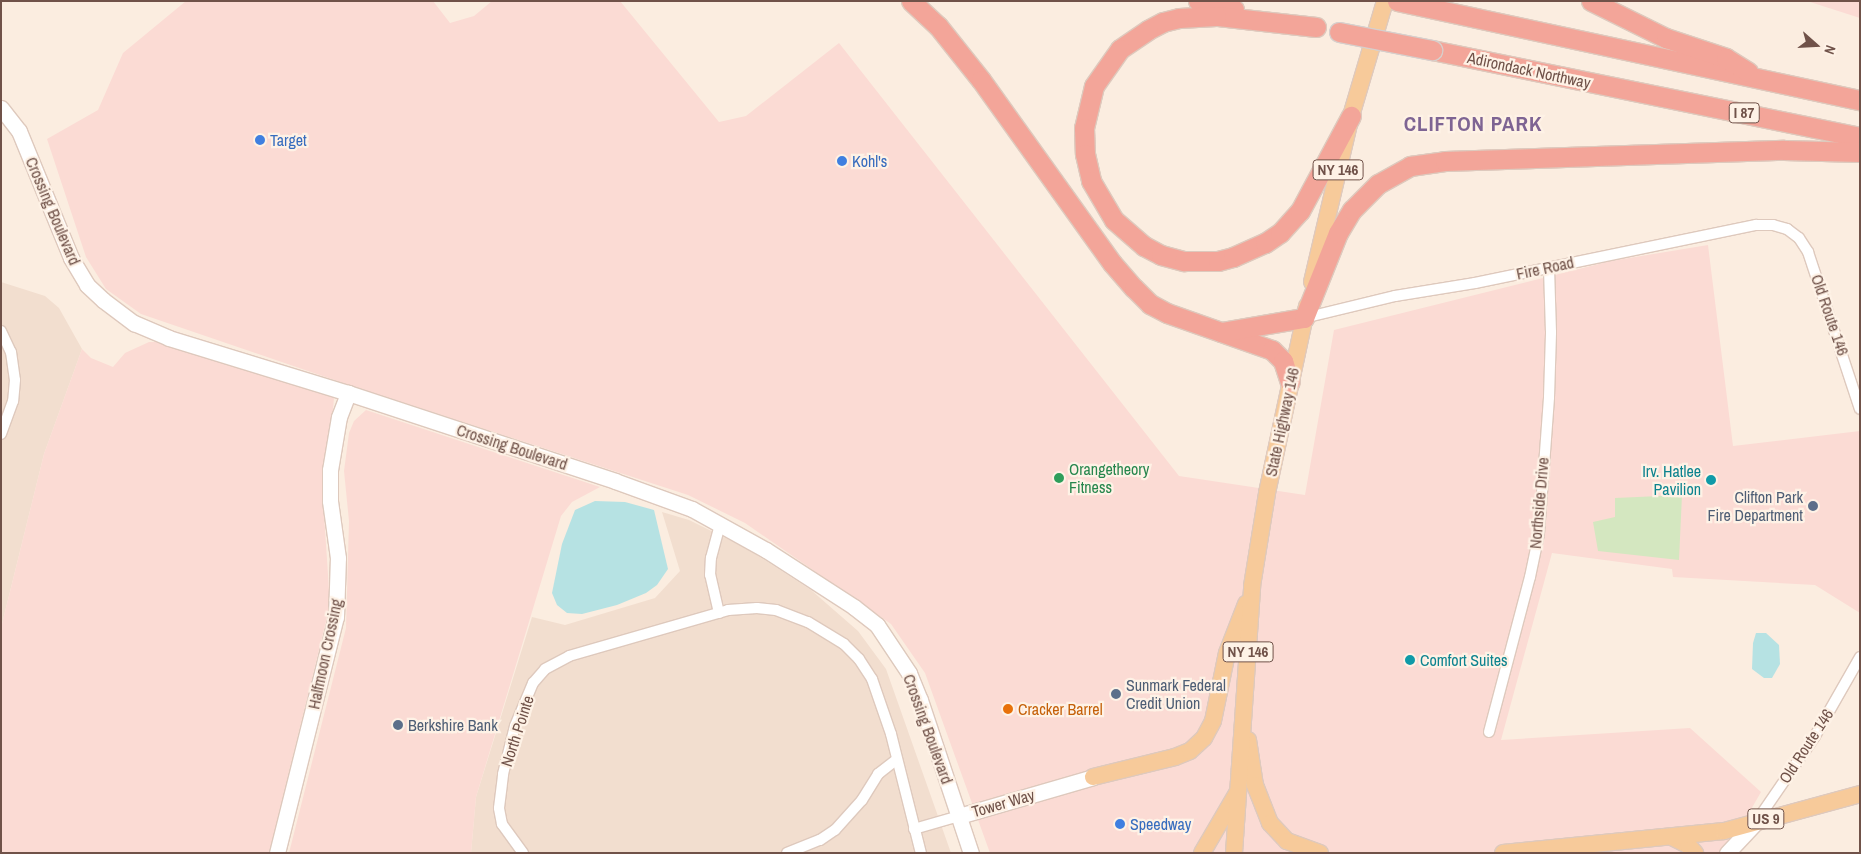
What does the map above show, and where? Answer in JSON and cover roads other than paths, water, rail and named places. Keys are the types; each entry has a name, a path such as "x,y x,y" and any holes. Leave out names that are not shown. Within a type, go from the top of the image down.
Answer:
{"highway":[{"path":"911,1 938,26 981,80 1112,263 1134,288 1150,304 1167,313 1272,350 1283,361 1290,382"},
{"name":"Adirondack Northway","path":"1198,1 1339,32 1860,137"},
{"name":"I 87","path":"1397,1 1860,100"},
{"path":"1591,1 1666,38 1726,58 1758,78"},
{"path":"1316,27 1216,16 1179,18 1163,22 1120,49 1094,86 1084,128 1085,154 1092,181 1114,220 1144,246 1161,255 1184,260 1233,258 1280,234 1300,211 1351,116"},
{"path":"1221,332 1304,318 1338,233 1352,210 1378,184 1410,166 1445,161 1784,150 1860,152"}],"main road":[{"name":"State Highway 146","path":"1234,853 1252,586 1267,493 1304,318 1351,116 1385,1"},
{"path":"1093,777 1175,757 1190,751 1204,738 1212,721 1227,653 1252,586"},
{"path":"1244,718 1256,785 1270,823 1287,841 1320,853"},
{"path":"1202,853 1238,791"},
{"name":"US 9","path":"1503,853 1724,831 1860,794"},
{"path":"1672,837 1688,845 1695,853"}],"street":[{"name":"Crossing Boulevard","path":"1,108 19,131 71,258 87,285 103,300 134,323 169,338 348,393 615,481 692,509 766,550 854,607 877,625 909,673 920,700 971,853"},
{"name":"Fire Road","path":"1304,318 1395,296 1549,268 1756,225 1773,225 1787,229"},
{"name":"Old Route 146","path":"1787,229 1799,238 1808,252 1860,409"},
{"name":"Northside Drive","path":"1489,732 1530,577 1539,534 1550,369 1549,268"},
{"path":"1,331 11,352 15,380 13,401 1,434"},
{"name":"Halfmoon Crossing","path":"277,853 336,617 339,587 338,558 330,501 330,470 339,417 348,393"},
{"path":"719,613 710,575 711,558 720,524"},
{"name":"North Pointe","path":"523,853 502,824 499,808 503,774 515,726 533,683 545,669 568,656 728,610 757,608 776,610 808,622 844,644 859,659 872,679 891,734 896,760 921,853"},
{"name":"Old Route 146","path":"1727,853 1756,822 1815,736 1860,657"},
{"path":"787,853 820,840 834,830 862,800 878,774 896,760"},
{"name":"Tower Way","path":"914,829 1093,777"}],"water":[{"path":"595,501 625,502 654,510 668,569 657,585 646,593 617,605 582,614 567,613 557,605 552,593 562,544 575,510"},
{"path":"1756,633 1766,633 1779,645 1780,664 1772,678 1764,678 1752,669 1753,643"}],"place":[{"name":"Target","path":"260,140"},
{"name":"Kohl's","path":"842,161"},
{"name":"Orangetheory Fitness","path":"1059,478"},
{"name":"Irv. Hatlee Pavilion","path":"1711,480"},
{"name":"Clifton Park Fire Department","path":"1813,506"},
{"name":"Comfort Suites","path":"1410,660"},
{"name":"Sunmark Federal Credit Union","path":"1116,694"},
{"name":"Cracker Barrel","path":"1008,709"},
{"name":"Berkshire Bank","path":"398,725"},
{"name":"Speedway","path":"1120,824"}],"district":[{"name":"CLIFTON PARK","path":"1473,124"}]}
